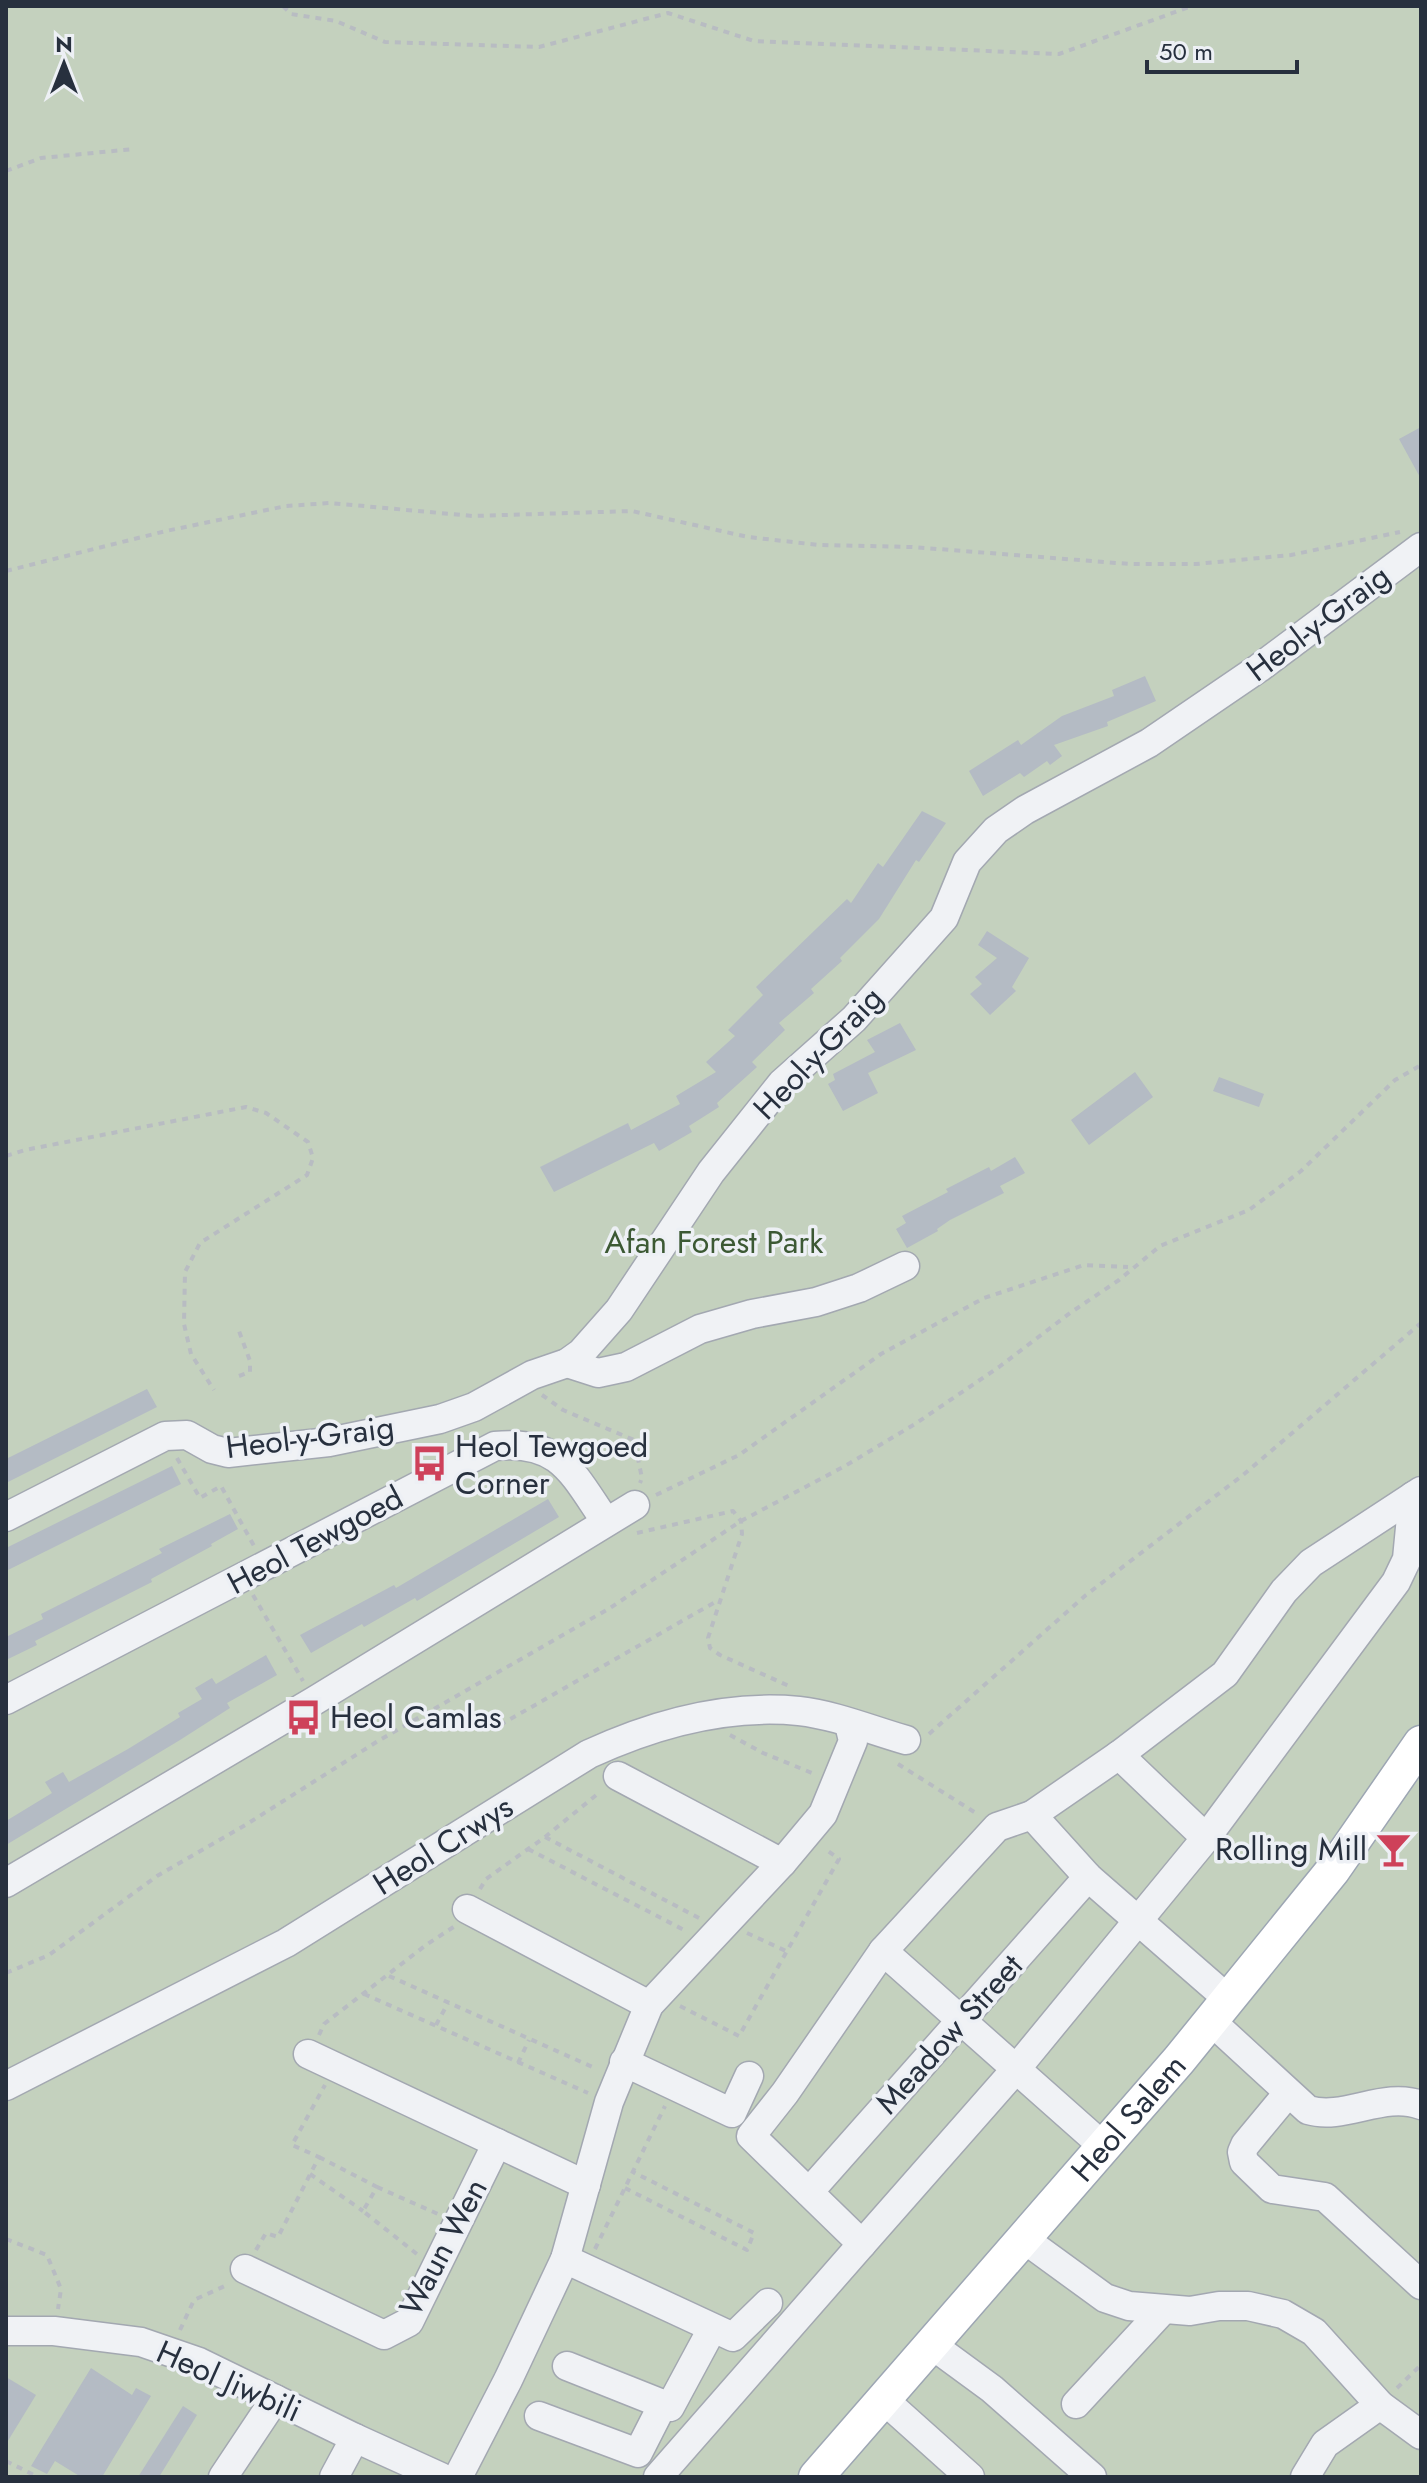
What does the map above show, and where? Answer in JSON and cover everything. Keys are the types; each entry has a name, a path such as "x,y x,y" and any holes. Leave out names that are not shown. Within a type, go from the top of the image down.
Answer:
{"main road":[{"name":"Heol Salem","path":"816,2477 1104,2147 1219,2010 1333,1870 1421,1743"}],"street":[{"name":"Heol-y-Graig","path":"176,1436 228,1453 329,1442 440,1419 474,1407 532,1375 567,1363 596,1338 619,1310 711,1172 782,1083 854,1019 944,918 967,862 996,830 1025,810 1149,743 1259,668 1412,539"},
{"path":"567,1363 598,1373 626,1367 700,1329 752,1314 816,1302 859,1288 905,1266"},
{"path":"6,1517 176,1436"},
{"name":"Heol Tewgoed","path":"6,1700 495,1446 518,1444 538,1447 559,1460 572,1474 597,1528"},
{"path":"862,2244 751,2136 785,2093 883,1951 997,1827 1032,1815 1119,1755 1225,1674 1284,1591 1311,1563 1417,1494"},
{"path":"658,2477 1016,2069 1206,1838 1396,1582 1407,1559 1417,1494"},
{"path":"6,1883 314,1701 635,1505"},
{"name":"Heol Crwys","path":"6,2086 286,1943 589,1754 629,1735 699,1717 756,1709 800,1711 833,1717 908,1748"},
{"path":"458,2477 508,2380 575,2264 586,2185 617,2080 654,2000 782,1863 823,1814 853,1741 849,1724"},
{"path":"1119,1755 1206,1838"},
{"path":"618,1776 782,1863"},
{"path":"1032,1815 1088,1877 1139,1922 1219,2010 1288,2093 1308,2110 1322,2114 1394,2101 1421,2105"},
{"name":"Meadow Street","path":"809,2192 1088,1877"},
{"path":"467,1909 654,2000"},
{"path":"883,1951 1104,2147"},
{"name":"Waun Wen","path":"308,2054 586,2185"},
{"path":"617,2080 675,2086 732,2113 749,2076"},
{"path":"1288,2093 1245,2145 1242,2152 1244,2162 1272,2189 1325,2197 1421,2285"},
{"name":"Waun Wen","path":"245,2269 384,2335 409,2322 497,2143"},
{"path":"1024,2239 1105,2298 1129,2306 1162,2311 1233,2306 1283,2314 1314,2332 1380,2405 1421,2435"},
{"path":"575,2264 733,2337 768,2303"},
{"path":"1076,2404 1162,2311"},
{"path":"567,2366 670,2407 712,2329"},
{"name":"Heol Jiwbili","path":"6,2331 54,2331 141,2342 199,2362 441,2477"},
{"path":"932,2345 992,2389 1092,2477"},
{"path":"223,2477 275,2399"},
{"path":"883,2399 970,2477"},
{"path":"539,2416 638,2453 663,2404"},
{"path":"1305,2477 1325,2444 1380,2405"},
{"path":"334,2477 355,2438"}],"path":[{"path":"283,6 291,14 336,21 385,42 539,47 668,13 754,41 1059,54 1192,6"},
{"path":"6,171 41,158 134,149"},
{"path":"6,571 166,531 286,506 330,503 473,516 632,511 748,537 819,545 912,547 1130,564 1196,564 1412,539"},
{"path":"6,1973 49,1955 157,1876 247,1824 378,1741 610,1608 741,1521 845,1466 915,1424 1119,1280 1160,1246 1249,1210 1301,1171 1395,1080 1421,1065"},
{"path":"6,1156 246,1107 266,1113 308,1142 313,1158 307,1175 200,1243 185,1272 184,1324 191,1354 214,1390"},
{"path":"635,1505 739,1455 881,1354 984,1298 1084,1265 1128,1267"},
{"path":"997,1827 908,1748 1086,1595 1243,1475 1421,1323"},
{"path":"239,1331 250,1361 250,1372 239,1376"},
{"path":"532,1375 542,1396 563,1410 634,1440 642,1478 635,1505"},
{"path":"176,1436 200,1498 221,1486 254,1572 314,1701"},
{"path":"597,1528 623,1536 733,1511 741,1521 742,1534 708,1638 710,1648 797,1689"},
{"path":"500,1725 720,1599"},
{"path":"726,1733 763,1753 837,1783"},
{"path":"545,1837 719,1932"},
{"path":"528,1849 719,1932 786,1951"},
{"path":"654,2000 739,2036 839,1859"},
{"path":"388,1976 617,2080"},
{"path":"364,1994 518,2063 617,2080"},
{"path":"435,2026 448,2003"},
{"path":"518,2063 529,2040"},
{"path":"575,2264 625,2188 675,2086"},
{"path":"319,2157 458,2223"},
{"path":"625,2188 747,2250 754,2233 633,2172"},
{"path":"310,2174 363,2211 435,2269"},
{"path":"363,2211 377,2187"},
{"path":"6,2239 47,2255 61,2289 54,2331"},
{"path":"1380,2405 1421,2365"},
{"path":"6,2461 38,2477"}],"green space":[{"name":"Afan Forest Park","path":"6,6 1421,6 1421,2477 6,2477"}],"building":[{"path":"1421,427 1421,479 1399,439"},
{"path":"1145,676 1156,701 1107,722 1108,726 1054,745 1062,756 1050,765 1047,761 1024,777 1020,773 983,796 969,771 1018,740 1021,745 1062,716 1114,696 1112,690"},
{"path":"922,811 946,823 919,862 916,860 879,919 840,958 842,961 811,989 814,993 779,1023 785,1030 752,1062 757,1067 717,1103 719,1107 689,1126 692,1132 659,1151 654,1143 554,1192 540,1167 628,1123 631,1130 680,1104 676,1096 716,1072 706,1062 735,1036 728,1030 763,995 756,987 847,899 851,903 878,863 883,867"},
{"path":"987,931 1029,958 1012,987 1016,991 990,1015 970,994 982,984 975,977 997,958 978,945"},
{"path":"900,1023 916,1050 868,1073 878,1093 843,1111 828,1084 835,1080 833,1074 875,1052 867,1040"},
{"path":"1135,1072 1153,1097 1089,1145 1071,1120"},
{"path":"1219,1077 1264,1094 1259,1107 1213,1091"},
{"path":"1015,1157 1025,1173 1000,1186 1004,1193 950,1220 938,1231 907,1248 896,1229 906,1223 902,1216 948,1192 946,1189 989,1167 991,1171"},
{"path":"147,1389 157,1407 6,1483 6,1459"},
{"path":"172,1466 181,1484 6,1571 6,1548"},
{"path":"548,1499 559,1517 417,1601 415,1598 364,1627 362,1624 311,1653 300,1635 394,1585 396,1588"},
{"path":"230,1514 238,1529 212,1546 151,1579 152,1582 35,1641 37,1645 6,1660 6,1637 43,1619 41,1614 162,1553 159,1549"},
{"path":"266,1655 277,1675 227,1703 230,1708 180,1740 6,1845 6,1821 52,1793 45,1782 63,1772 69,1782 128,1749 180,1717 178,1713 202,1699 195,1688 212,1678 216,1684"},
{"path":"91,2368 132,2395 136,2388 151,2396 102,2477 81,2477 55,2461 47,2474 31,2466"},
{"path":"6,2377 36,2395 6,2444"},
{"path":"183,2406 197,2415 159,2477 138,2477"}],"place":[{"name":"Heol Tewgoed Corner","path":"429,1464"},
{"name":"Heol Camlas","path":"304,1717"},
{"name":"Rolling Mill","path":"1393,1849"}]}
